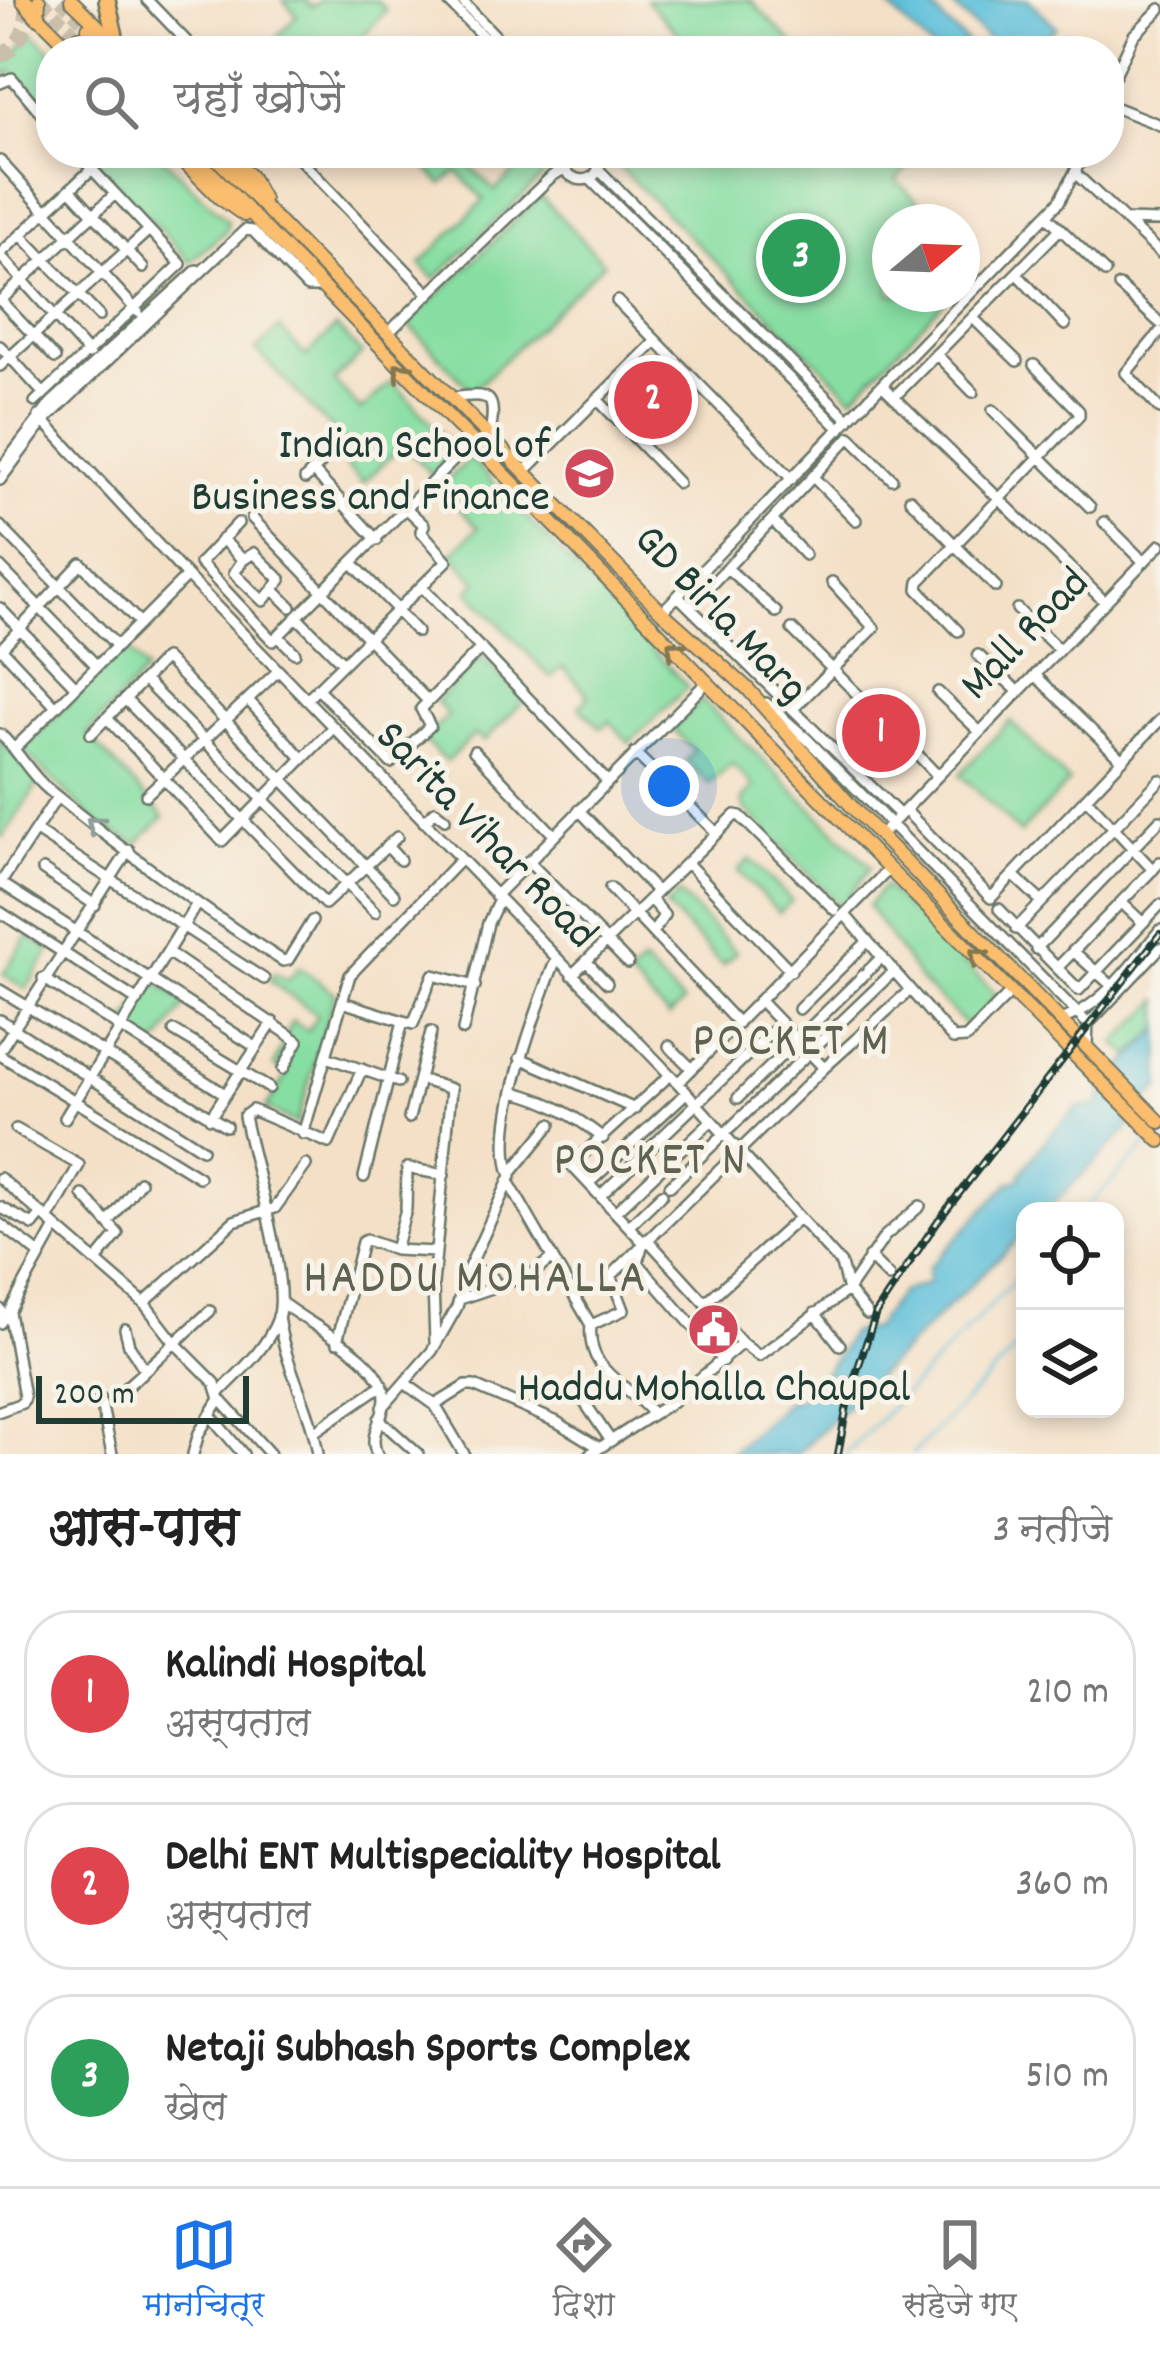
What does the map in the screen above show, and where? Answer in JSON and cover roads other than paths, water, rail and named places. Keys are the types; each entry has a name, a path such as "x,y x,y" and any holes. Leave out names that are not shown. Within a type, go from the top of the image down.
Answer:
{"highway":[{"path":"24,0 39,8"},
{"path":"107,0 114,36"}],"main road":[{"path":"71,0 105,36"},
{"path":"39,8 76,36"},
{"path":"191,168 234,208 268,223"},
{"path":"208,168 268,223"},
{"path":"224,168 268,223"},
{"path":"242,168 251,177 268,223"},
{"name":"GD Birla Marg","path":"268,223 320,287 889,869 1012,991 1107,1076"},
{"name":"GD Birla Marg","path":"268,223 387,334 662,612 747,688 782,732 886,830 1087,1044 1107,1076"},
{"path":"523,494 557,516 558,511 530,476"},
{"path":"595,568 566,525 600,547"},
{"path":"1107,1076 1160,1122"},
{"path":"1107,1076 1160,1142"}],"street":[{"path":"148,0 182,36"},
{"path":"447,0 482,36"},
{"path":"460,0 495,36"},
{"path":"1124,56 1134,35 1160,9"},
{"path":"1146,23 1160,27"},
{"path":"0,83 13,78 36,106"},
{"path":"1124,110 1160,125"},
{"path":"0,161 142,316"},
{"path":"308,168 428,294"},
{"path":"662,612 1046,216 1079,168"},
{"path":"89,354 0,255 92,169 194,277"},
{"path":"387,334 552,176 564,170 575,180 590,179 599,170 845,425"},
{"path":"1076,174 1160,253"},
{"path":"590,179 845,425"},
{"path":"70,189 143,268"},
{"path":"55,358 0,300 115,194"},
{"path":"194,277 234,236 242,220 234,208"},
{"path":"1046,216 1105,272"},
{"path":"1125,220 1160,220"},
{"path":"894,397 1060,229"},
{"path":"0,366 148,230"},
{"path":"0,346 39,398 249,230 307,287 320,287"},
{"path":"21,235 98,316"},
{"path":"0,470 42,418 142,316 181,264"},
{"path":"1017,274 1065,325"},
{"path":"1119,286 1160,328 1126,373 1160,409"},
{"path":"617,302 791,479"},
{"path":"974,319 1017,361"},
{"path":"530,476 656,340"},
{"path":"936,354 973,392"},
{"path":"958,631 917,586 1080,413 1034,365"},
{"path":"883,386 1105,602"},
{"path":"451,398 484,395 491,399 490,436"},
{"path":"597,399 678,483"},
{"path":"993,410 1090,507"},
{"path":"0,480 42,418"},
{"name":"Sarita Vihar Road","path":"42,418 187,576 678,1084 842,1267 848,1290 868,1314"},
{"path":"690,607 850,437 892,479"},
{"path":"238,523 200,564 270,640 279,637 472,442"},
{"path":"323,461 309,475 377,540"},
{"path":"813,477 856,520"},
{"path":"910,499 996,587"},
{"path":"306,700 448,560 407,509"},
{"path":"252,518 428,701"},
{"path":"772,521 805,555"},
{"path":"1104,521 1144,562"},
{"path":"0,526 117,646"},
{"path":"222,539 243,560"},
{"name":"Mall Road","path":"886,830 1160,545"},
{"path":"256,554 281,580 260,601 234,573 243,560 256,554"},
{"path":"56,707 0,649 57,585 81,563 140,623"},
{"path":"353,564 417,632"},
{"path":"0,567 97,666"},
{"path":"727,568 776,612"},
{"path":"16,747 187,576"},
{"path":"793,709 874,626 832,582"},
{"path":"422,587 608,781"},
{"path":"274,590 291,607"},
{"path":"678,596 991,898 1158,726"},
{"path":"0,608 76,687"},
{"path":"1016,609 1059,650"},
{"path":"298,618 343,663"},
{"path":"792,629 877,714"},
{"path":"279,637 295,653"},
{"path":"317,688 387,762 394,762 429,729 421,710 481,648"},
{"path":"978,655 1019,692"},
{"path":"91,734 165,658 394,895"},
{"path":"146,795 278,671"},
{"path":"1035,675 1122,760"},
{"path":"144,680 375,912"},
{"path":"464,1030 497,898 706,682"},
{"path":"938,692 980,732"},
{"path":"125,700 326,904 397,837"},
{"path":"248,700 301,757"},
{"path":"107,718 222,841 333,728"},
{"path":"0,734 16,747 44,787 196,905 286,961 312,921"},
{"path":"899,735 938,776"},
{"path":"474,751 554,835"},
{"path":"635,753 717,833"},
{"path":"377,774 387,762"},
{"path":"1016,929 1160,780"},
{"path":"57,796 0,884 254,1046"},
{"path":"1057,968 1156,866 1086,798"},
{"path":"579,810 654,896 664,915 653,933"},
{"path":"424,822 435,811 445,819"},
{"path":"572,975 735,815 835,910"},
{"path":"1036,949 1160,820"},
{"path":"886,830 1088,1024"},
{"path":"35,831 264,979"},
{"path":"387,846 400,860"},
{"path":"129,850 0,1052 199,1177"},
{"path":"303,1134 353,970 460,860"},
{"path":"528,861 628,963"},
{"path":"687,863 791,971"},
{"path":"589,1184 678,1084 889,869"},
{"path":"43,870 95,904"},
{"path":"1013,875 1042,902"},
{"path":"610,888 738,1023"},
{"path":"1121,902 1143,923"},
{"path":"65,1118 196,905"},
{"path":"999,909 1079,990 1160,905"},
{"path":"0,913 138,1001"},
{"path":"846,916 957,1041 966,1038 1012,991"},
{"path":"1062,1019 1078,1015 1160,930"},
{"path":"799,1009 868,941"},
{"path":"1087,1044 1088,1024 1160,948"},
{"path":"1073,951 1111,985"},
{"path":"169,953 299,1043 283,1069"},
{"path":"738,1098 882,957"},
{"path":"556,959 520,1058 505,1157 509,1177 591,1325 590,1343 598,1364 652,1413"},
{"path":"586,962 607,983"},
{"path":"628,1226 894,970"},
{"path":"342,1002 413,1024 435,975 475,986"},
{"path":"43,978 225,1094"},
{"path":"0,990 226,1126"},
{"path":"591,1325 624,1310 610,1277 645,1240 910,990"},
{"path":"760,1001 824,1068"},
{"path":"0,1020 202,1149"},
{"path":"364,1177 393,1080 403,1021"},
{"path":"210,1118 273,1022"},
{"path":"601,1196 781,1023"},
{"path":"174,1031 269,1088"},
{"path":"409,1118 431,1032"},
{"path":"669,1046 692,1070"},
{"path":"326,1057 393,1080"},
{"path":"520,1058 635,1109"},
{"path":"194,1454 199,1433 220,1395 264,1344 281,1301 244,1116 252,1110 325,1144 332,1141 362,1070"},
{"path":"418,1079 451,1089 435,1252 435,1347"},
{"path":"678,1084 635,1109 571,1165 742,1343 761,1355 848,1290 885,1236 920,1206"},
{"path":"514,1092 574,1116 602,1138"},
{"path":"615,1212 711,1121"},
{"path":"383,1407 435,1347 460,1299 509,1177 551,1124"},
{"path":"0,1411 24,1400 9,1312 41,1255 49,1220 79,1165 16,1129"},
{"path":"144,1303 234,1221 275,1208 306,1165"},
{"path":"395,1250 406,1209 407,1168 444,1175"},
{"path":"0,1178 144,1303 270,1454"},
{"path":"110,1222 140,1181"},
{"path":"82,1195 118,1234 96,1261"},
{"path":"0,1207 33,1225 49,1220"},
{"path":"705,1303 799,1218"},
{"path":"0,1224 41,1255"},
{"path":"645,1240 638,1263 723,1361"},
{"path":"337,1342 362,1242 435,1252"},
{"path":"869,1257 889,1277"},
{"path":"460,1299 532,1274 552,1258"},
{"path":"470,1265 493,1278 497,1286"},
{"path":"281,1301 368,1363 382,1386 383,1407 373,1443 377,1454"},
{"path":"123,1390 210,1311"},
{"path":"815,1313 840,1345"},
{"path":"278,1316 285,1359 318,1454"},
{"path":"125,1329 129,1346 145,1370"},
{"path":"601,1448 742,1343"},
{"path":"406,1384 435,1405 464,1454"},
{"path":"314,1432 382,1386"},
{"path":"435,1405 474,1386 557,1422 601,1448"},
{"path":"574,1387 601,1448"},
{"path":"100,1398 112,1454"},
{"path":"210,1415 243,1454"},
{"path":"379,1420 418,1454"}],"water":[{"path":"882,0 923,0 960,36 919,36"},
{"path":"947,0 1029,0 1057,27 1048,36 984,36"},
{"path":"1160,1028 1160,1088 1128,1117 1129,1128 1055,1202 1016,1202 1016,1241 797,1454 730,1454 791,1397 794,1401 811,1387 850,1333 874,1328 901,1292 928,1283 928,1268 1010,1182 1018,1180 1037,1151 1077,1108 1098,1105 1104,1086"}],"waterway":[{"path":"1092,1202 1150,1142"},
{"path":"846,1454 1016,1279"},
{"path":"913,1454 1016,1349"}],"tunnel":[{"path":"0,56 22,33 26,0"},
{"path":"42,0 78,36"},
{"path":"60,0 88,28"}],"railway":[{"path":"838,1454 849,1395 876,1313 937,1222 1160,934"}],"place":[{"name":"Netaji Subhash Sports Complex","path":"801,258"},
{"name":"Delhi ENT Multispeciality Hospital","path":"653,400"},
{"name":"Indian School of Business and Finance","path":"589,474"},
{"name":"Kalindi Hospital","path":"881,733"},
{"name":"Haddu Mohalla Chaupal","path":"714,1330"}],"district":[{"name":"POCKET M","path":"792,1044"},
{"name":"POCKET N","path":"651,1163"},
{"name":"HADDU MOHALLA","path":"476,1281"}]}
